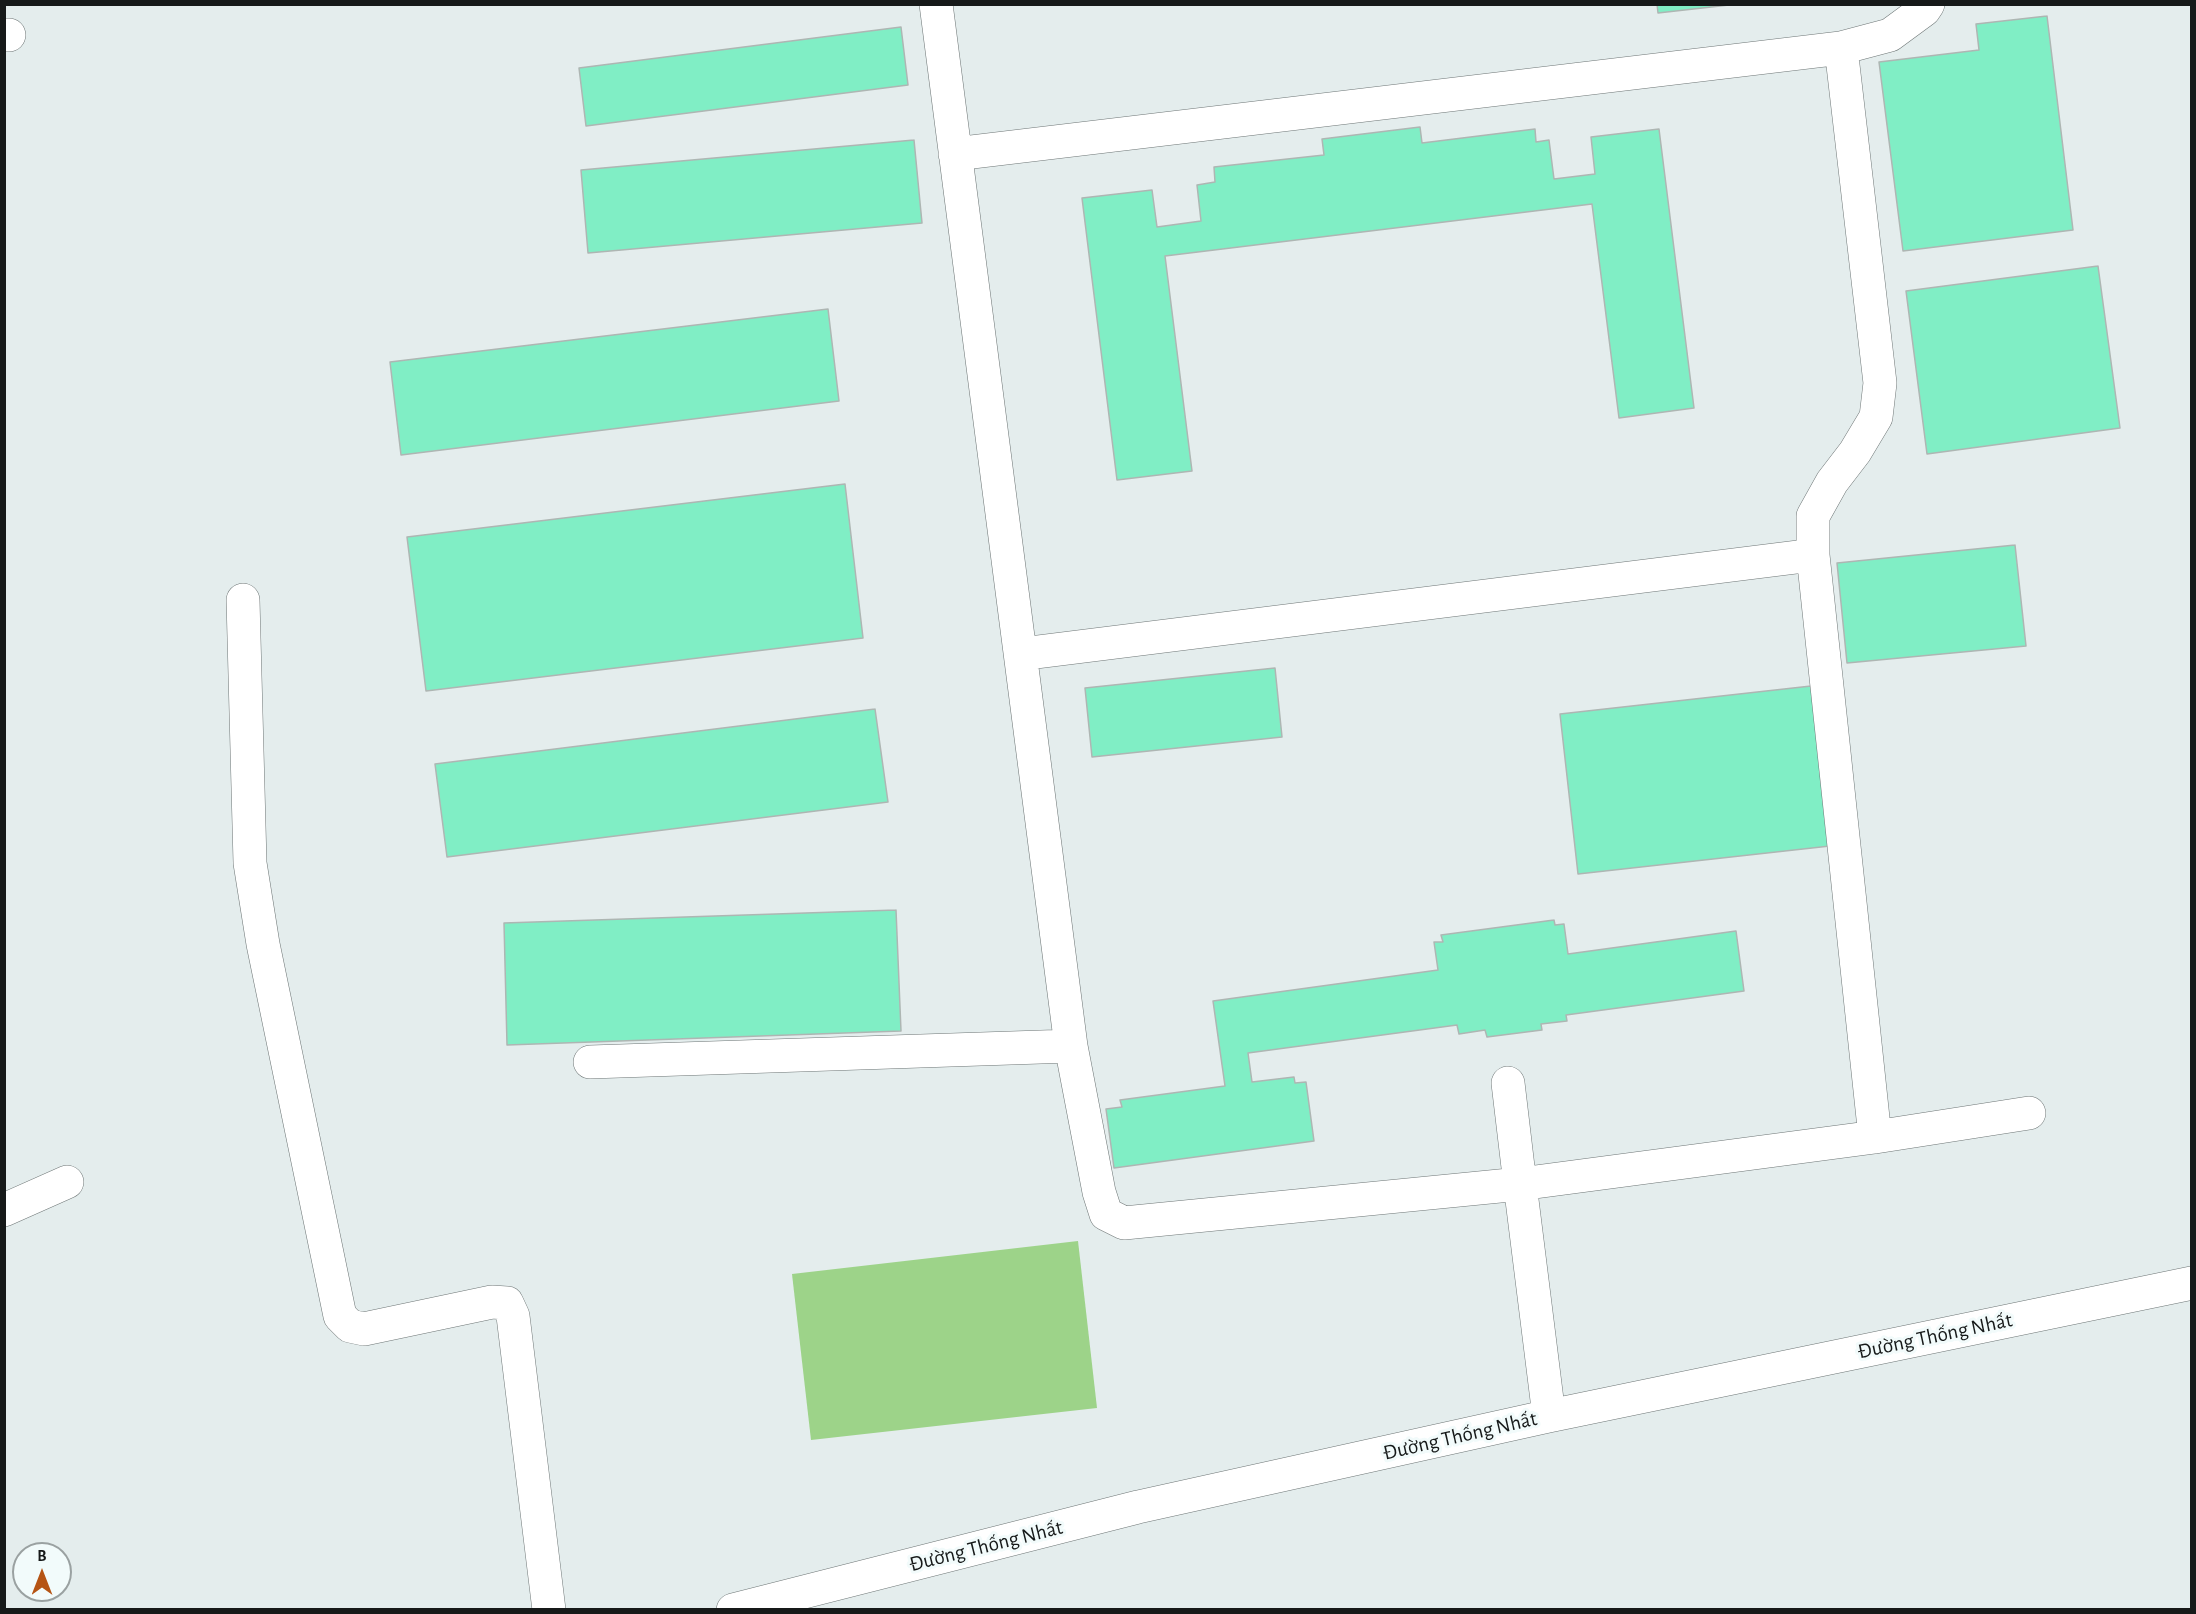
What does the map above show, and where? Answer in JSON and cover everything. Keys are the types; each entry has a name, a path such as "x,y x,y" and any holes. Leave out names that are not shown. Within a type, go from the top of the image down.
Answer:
{"street":[{"path":"936,4 1071,1046 1099,1192 1106,1214 1124,1223 1520,1184 1875,1137 2030,1113"},
{"path":"955,154 1841,48 1890,35 1924,10 1928,4"},
{"path":"1841,48 1880,383 1876,417 1855,452 1832,482 1813,516 1813,555 1875,1137"},
{"path":"1021,654 1813,555"},
{"path":"243,600 250,863 263,944 340,1316 350,1326 364,1329 492,1302 507,1304 513,1316 549,1610"},
{"path":"590,1062 1071,1046"},
{"path":"1508,1083 1549,1416"},
{"path":"4,1210 67,1182"},
{"name":"Đường Thống Nhất","path":"733,1610 1138,1507 1549,1416 2192,1282"}],"green space":[{"path":"1078,1241 1097,1408 811,1440 792,1274"}],"building":[{"path":"1657,4 1738,4 1658,13"},
{"path":"2047,16 2073,230 1903,251 1879,62 1979,50 1976,24"},
{"path":"901,27 908,85 586,126 579,68"},
{"path":"1420,127 1422,143 1535,129 1536,142 1549,140 1554,179 1595,174 1591,137 1659,129 1694,408 1619,418 1592,204 1165,256 1192,471 1117,480 1082,198 1152,190 1157,227 1201,221 1197,185 1215,182 1214,167 1324,155 1322,139"},
{"path":"914,140 922,223 588,253 581,170"},
{"path":"2098,266 2120,428 1927,454 1906,291"},
{"path":"828,309 839,401 401,455 390,362"},
{"path":"845,484 863,638 426,691 407,537"},
{"path":"2015,545 2026,646 1847,663 1837,563"},
{"path":"1275,668 1282,737 1092,757 1085,688"},
{"path":"1811,686 1830,846 1578,874 1560,714"},
{"path":"875,709 888,802 447,857 435,764"},
{"path":"896,910 901,1031 507,1045 504,923"},
{"path":"1554,920 1555,925 1564,924 1568,954 1736,931 1744,991 1566,1015 1567,1021 1541,1024 1542,1030 1487,1037 1485,1030 1459,1034 1457,1025 1248,1053 1252,1082 1294,1077 1295,1083 1306,1082 1314,1141 1114,1168 1106,1109 1122,1107 1120,1100 1225,1086 1213,1001 1438,970 1434,942 1443,942 1441,935"}]}
